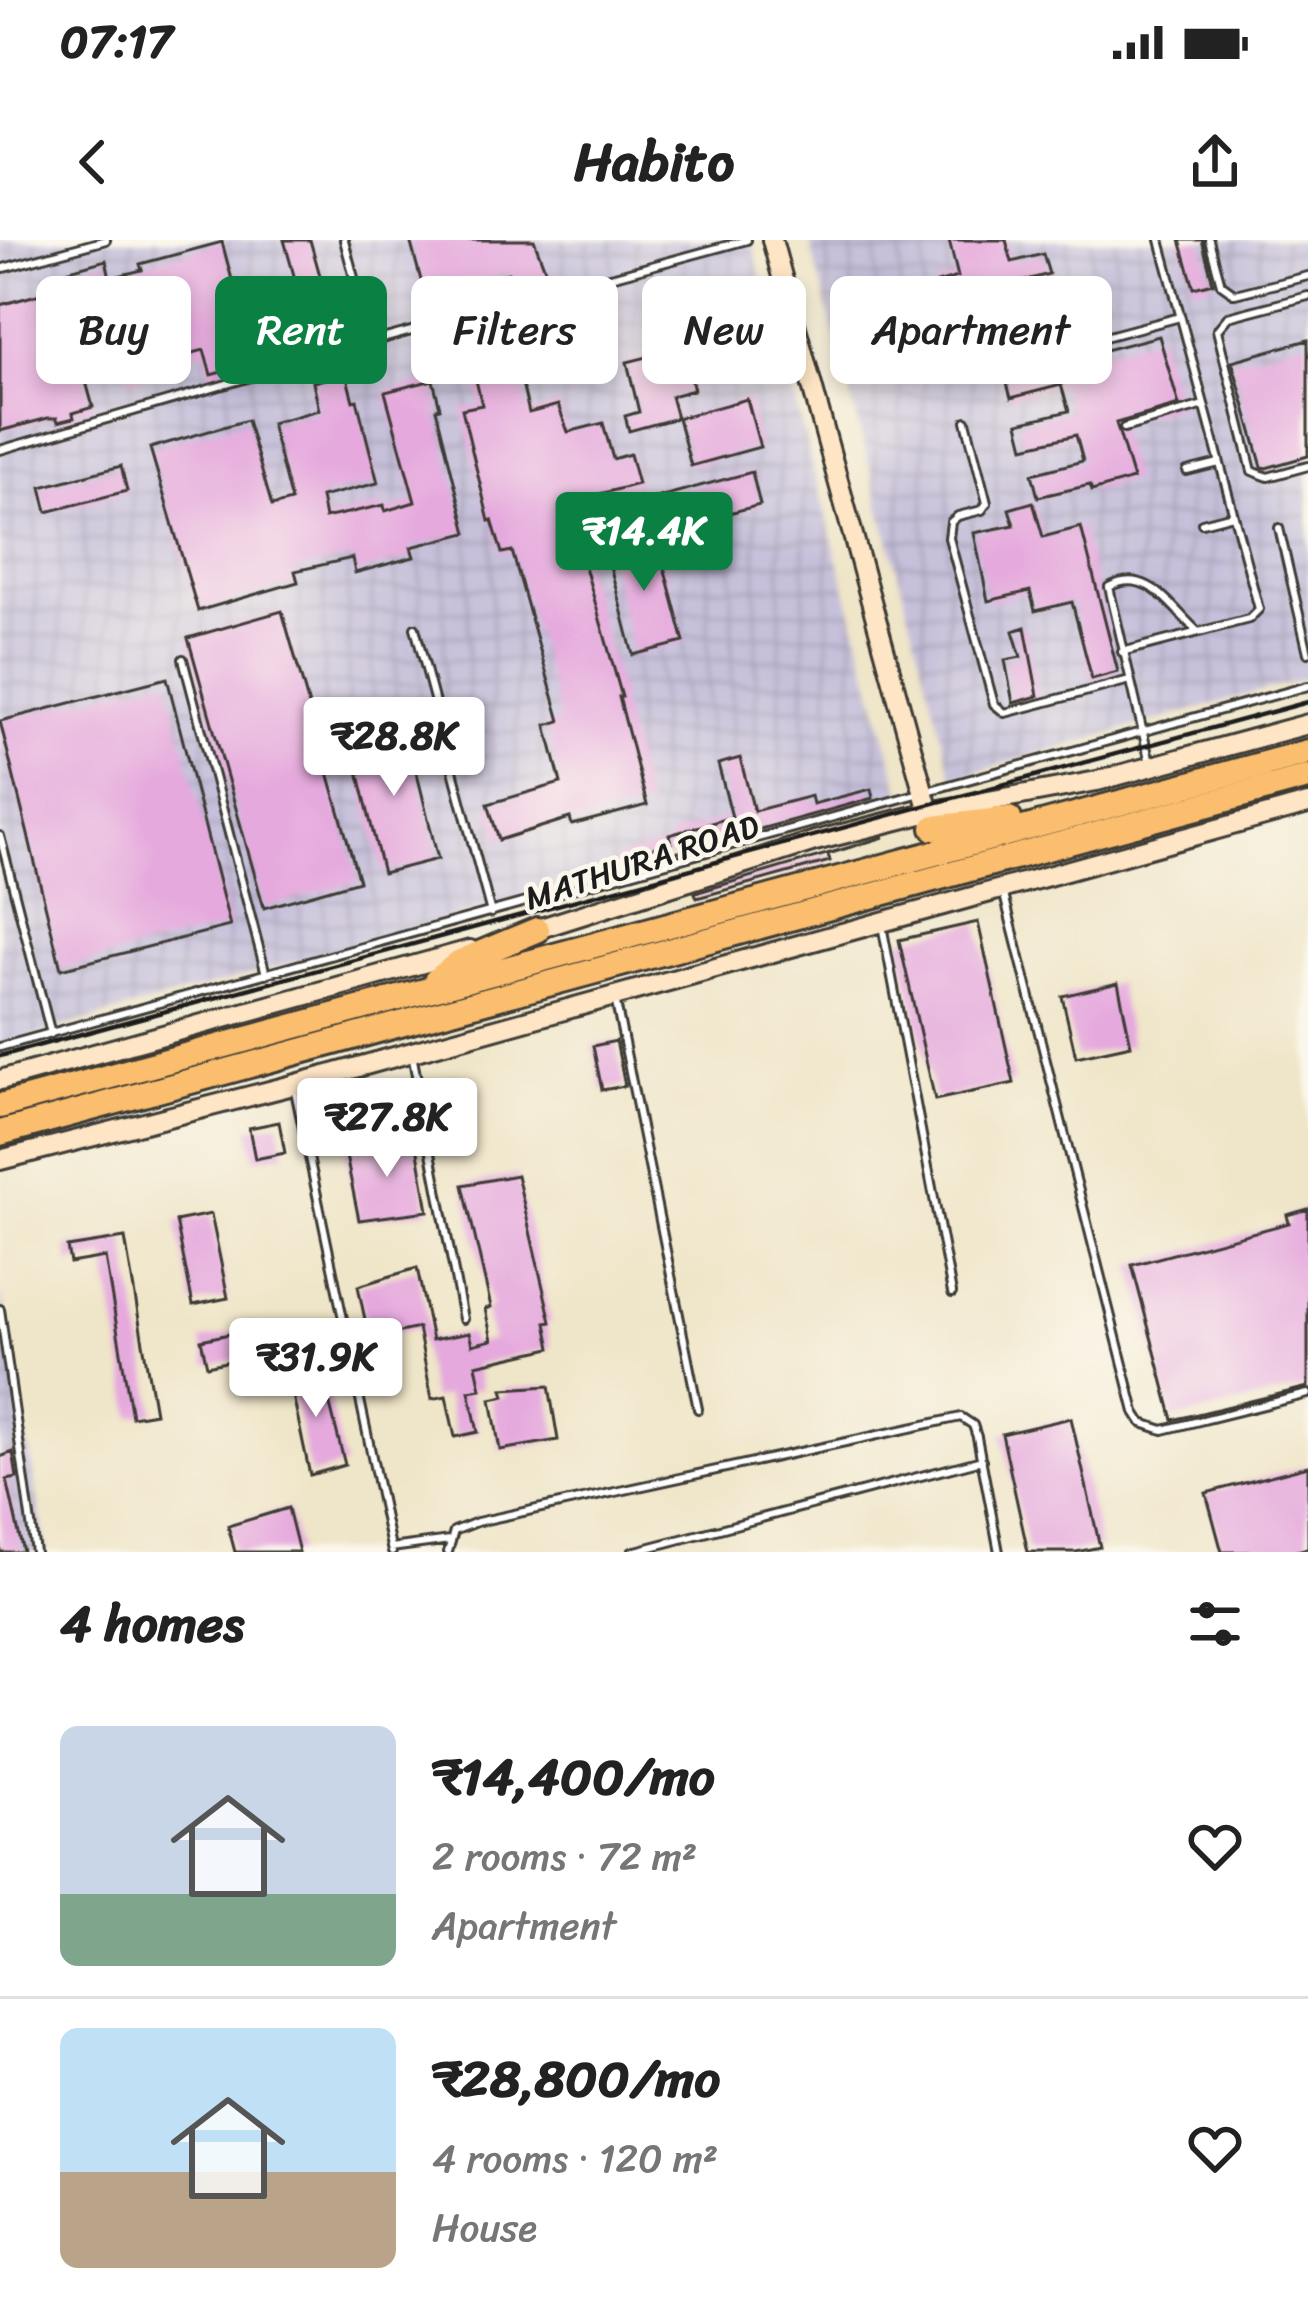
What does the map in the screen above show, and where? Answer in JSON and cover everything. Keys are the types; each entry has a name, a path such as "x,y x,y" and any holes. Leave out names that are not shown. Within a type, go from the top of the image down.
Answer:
{"highway":[{"path":"932,821 1096,808 1308,752"},
{"path":"0,1133 1308,777"},
{"name":"MATHURA ROAD","path":"0,1106 420,991 932,821"},
{"path":"384,976 420,991 460,962 537,930"}],"main road":[{"path":"772,240 932,821"},
{"name":"MATHURA ROAD","path":"0,1080 384,976 815,841 932,821 1308,724"},
{"path":"0,1160 293,1085 1308,804"}],"lane":[{"path":"0,269 106,240"},
{"path":"344,240 353,276"},
{"path":"387,337 747,240"},
{"path":"1123,652 1249,619 1259,609 1160,240"},
{"path":"1209,240 1221,284 1235,294 1308,276"},
{"path":"1308,296 1228,317 1216,330 1252,471 1268,477 1308,466"},
{"path":"1112,335 1180,317"},
{"path":"0,450 226,384"},
{"path":"1124,428 1204,404"},
{"path":"966,421 987,503 982,510 951,522 949,538 994,704 1005,713 1130,680"},
{"path":"1187,471 1220,463"},
{"path":"1202,523 1234,514"},
{"path":"1279,528 1308,653"},
{"path":"1150,766 1108,590 1128,579 1147,584 1197,631"},
{"path":"415,628 491,913"},
{"path":"183,659 266,974"},
{"path":"0,1047 491,913 932,821 1143,732 1308,686"},
{"path":"0,836 51,1034"},
{"path":"1002,888 1135,1412 1142,1423 1163,1430 1308,1394"},
{"path":"881,921 952,1293"},
{"path":"615,994 698,1409"},
{"path":"411,1050 463,1319"},
{"path":"293,1085 392,1550 450,1540"},
{"path":"0,1310 35,1552"},
{"path":"448,1552 461,1526 961,1417 973,1425 999,1552"},
{"path":"632,1552 982,1460"}],"shaded area":[{"path":"0,240 751,240 761,276 642,276 642,384 790,384 901,792 0,1045"},
{"path":"809,240 1308,240 1308,678 953,778 848,384 1112,384 1112,276 830,276 830,318"},
{"path":"0,1286 47,1552 0,1552"}],"building":[{"path":"284,240 310,240 320,276 294,276"},
{"path":"410,240 534,240 548,276 508,273 420,276"},
{"path":"949,240 1006,240 1012,262 1043,254 1049,274 1042,276 958,276"},
{"path":"1180,240 1202,240 1213,283 1194,288"},
{"path":"222,242 231,276 215,276 215,374 211,375 204,350 191,353 191,276 118,276 142,270 140,264"},
{"path":"106,260 110,276 56,276 55,274"},
{"path":"36,295 36,384 87,384 93,407 73,413 74,418 58,422 48,418 0,431 0,305"},
{"path":"1159,336 1179,405 1116,423 1133,479 1092,491 1090,485 1038,497 1032,474 1083,461 1076,435 1024,447 1018,423 1069,411 1061,385 1011,398 1007,384 1112,384 1112,348"},
{"path":"1308,340 1308,456 1262,467 1232,361"},
{"path":"642,358 642,384 692,384 694,390 671,396 677,418 629,431 625,416 639,412 627,362"},
{"path":"313,384 349,384 378,483 321,497 325,518 384,505 385,511 415,502 385,392 434,384 467,533 411,547 414,557 355,573 352,558 295,571 298,582 198,611 150,448 247,420 272,506 291,501 271,423 319,410"},
{"path":"477,384 522,384 529,413 558,405 568,432 603,423 613,459 630,454 638,484 588,497 591,508 570,514 647,805 572,825 570,818 499,840 488,804 561,783 546,725 560,721 512,551 502,553 489,521 462,409 482,405"},
{"path":"747,399 760,447 691,466 678,418"},
{"path":"121,466 127,491 47,512 41,487"},
{"path":"752,472 760,505 660,531 651,499"},
{"path":"1033,502 1043,537 1081,527 1118,672 1092,679 1072,602 1035,611 1030,591 988,601 974,533 1014,525 1009,509"},
{"path":"655,533 684,642 633,655 605,546"},
{"path":"282,611 359,881 264,908 188,638"},
{"path":"1025,627 1038,696 1013,703 1005,660 1021,657 1013,631"},
{"path":"167,678 230,926 61,969 0,721"},
{"path":"405,725 438,859 383,873 350,738"},
{"path":"740,758 754,811 811,796 813,804 871,789 873,798 619,868 616,858 671,843 669,835 732,817 718,764"},
{"path":"884,837 828,854 830,861 697,898 695,893"},
{"path":"978,922 1014,1083 935,1100 899,940"},
{"path":"1118,983 1131,1045 1076,1057 1062,996"},
{"path":"616,1041 625,1086 602,1090 593,1046"},
{"path":"279,1122 285,1153 255,1159 249,1128"},
{"path":"416,1140 428,1211 359,1220 345,1151"},
{"path":"517,1175 551,1322 546,1323 551,1348 476,1365 481,1389 469,1391 478,1432 455,1437 446,1396 432,1399 418,1328 369,1339 358,1286 417,1268 432,1340 469,1333 472,1345 492,1340 485,1309 491,1307 463,1185"},
{"path":"1308,1209 1308,1387 1173,1420 1132,1265 1289,1223 1287,1215"},
{"path":"211,1214 228,1298 193,1305 176,1221"},
{"path":"125,1238 155,1413 132,1417 105,1257 70,1263 67,1247"},
{"path":"234,1333 239,1359 207,1366 201,1340"},
{"path":"320,1365 345,1465 310,1475 288,1372"},
{"path":"549,1386 558,1440 500,1450 491,1399 505,1396 503,1389"},
{"path":"1071,1418 1100,1547 1028,1552 1002,1434"},
{"path":"13,1452 17,1478 7,1480 23,1552 0,1552 0,1457"},
{"path":"1308,1466 1308,1548 1222,1552 1206,1493"},
{"path":"288,1508 299,1552 235,1552 228,1526"}],"railway":[{"path":"0,1056 1308,702"}]}
